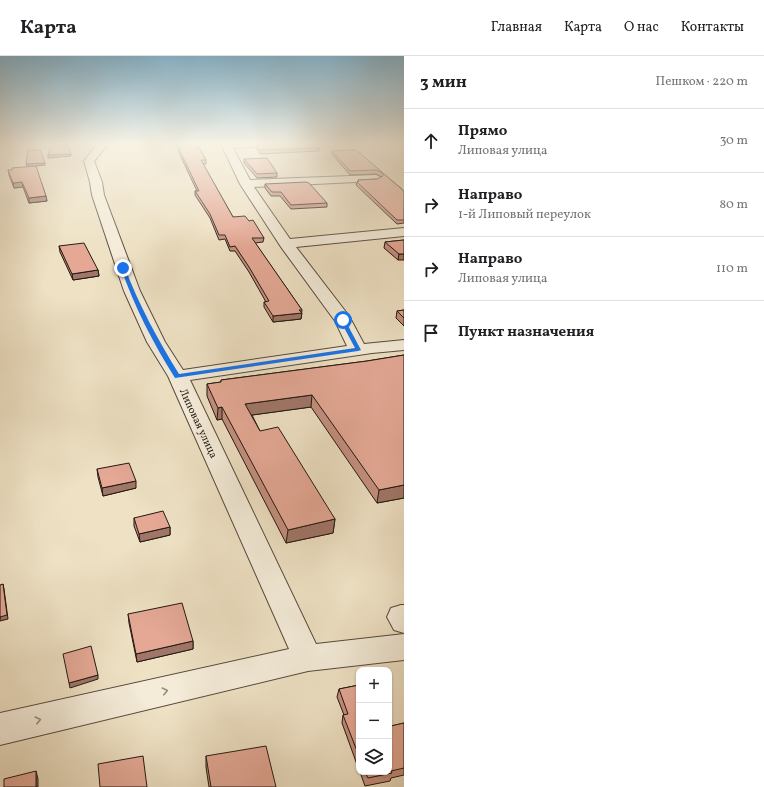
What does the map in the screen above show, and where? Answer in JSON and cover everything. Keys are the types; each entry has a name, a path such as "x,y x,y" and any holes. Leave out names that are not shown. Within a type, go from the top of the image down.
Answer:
{"street":[{"name":"Липовая улица","path":"95,178 98,195 132,291 156,342 178,376 308,658"},
{"path":"243,178 286,244 343,320 358,350"},
{"path":"246,184 374,178"},
{"path":"286,244 404,232"},
{"path":"178,376 358,350 404,345"},
{"path":"0,729 308,658 404,647"}],"building":[{"path":"11,178 40,178 46,196 29,198 22,182 13,183"},
{"path":"193,178 211,178 233,217 245,216 249,221 253,220 264,238 252,238 302,310 299,310 302,313 273,316 264,302 269,301 235,246 230,247 225,235 219,235 210,214 195,191 199,191"},
{"path":"389,178 404,191 404,220 397,220 357,182 359,181 358,180"},
{"path":"309,183 327,203 291,205 281,192 272,192 265,184"},
{"path":"404,240 404,254 399,254 385,242"},
{"path":"84,243 98,270 72,274 59,246"},
{"path":"404,310 404,318 397,311"},
{"path":"404,355 404,485 379,490 312,395 245,404 260,431 278,427 335,519 288,530 222,407 218,408 207,384 221,382 221,380"},
{"path":"129,463 136,481 102,488 97,469"},
{"path":"163,511 170,527 139,534 134,518"},
{"path":"3,584 7,615 0,617 0,585"},
{"path":"182,603 193,641 136,654 128,614"},
{"path":"91,646 98,675 69,683 63,654"},
{"path":"356,686 356,748 343,715 348,714 339,689"},
{"path":"404,723 404,768 392,771 392,726"},
{"path":"266,746 276,787 211,787 206,756"},
{"path":"143,756 147,787 100,787 98,764"},
{"path":"36,771 36,787 4,787 4,779"},
{"path":"366,775 382,775 368,778"}],"route":[{"path":"123,268 156,342 178,376 358,350 343,320"}]}
